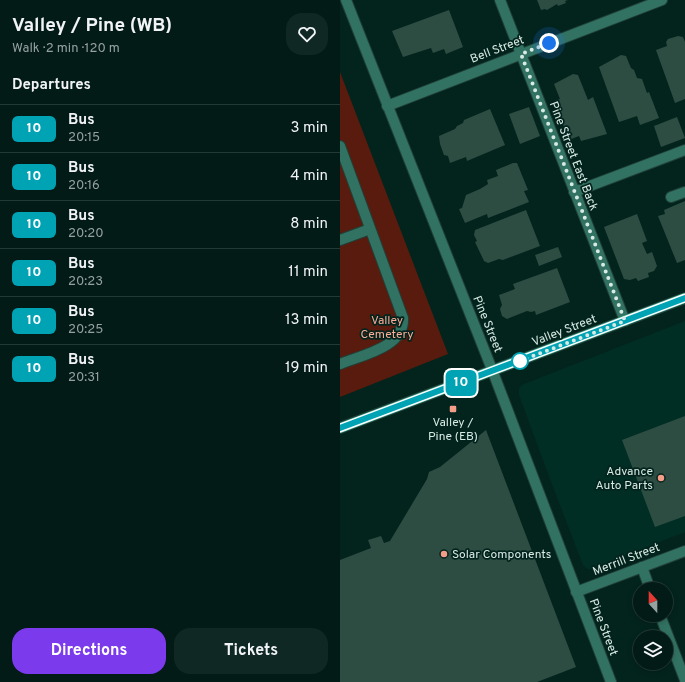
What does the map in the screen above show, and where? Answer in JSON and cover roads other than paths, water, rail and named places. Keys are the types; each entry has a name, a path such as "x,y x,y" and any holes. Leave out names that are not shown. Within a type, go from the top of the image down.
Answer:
{"main road":[{"name":"Valley Street","path":"340,428 685,298"}],"street":[{"name":"Pine Street","path":"346,0 492,372 611,682"},
{"name":"Pine Street East Back","path":"500,0 625,321"},
{"name":"Bell Street","path":"387,106 662,0"},
{"path":"340,146 403,318 404,326 400,334 390,344 340,364"},
{"path":"574,192 685,150"},
{"path":"671,197 685,192"},
{"path":"340,240 370,229"},
{"name":"Merrill Street","path":"576,592 685,551"},
{"path":"642,567 647,582"},
{"path":"663,622 685,680"}],"place":[{"name":"Valley / Pine (EB)","path":"453,409"},
{"name":"Advance Auto Parts","path":"661,478"},
{"name":"Solar Components","path":"444,554"}],"park label":[{"name":"Valley Cemetery","path":"387,327"}]}
